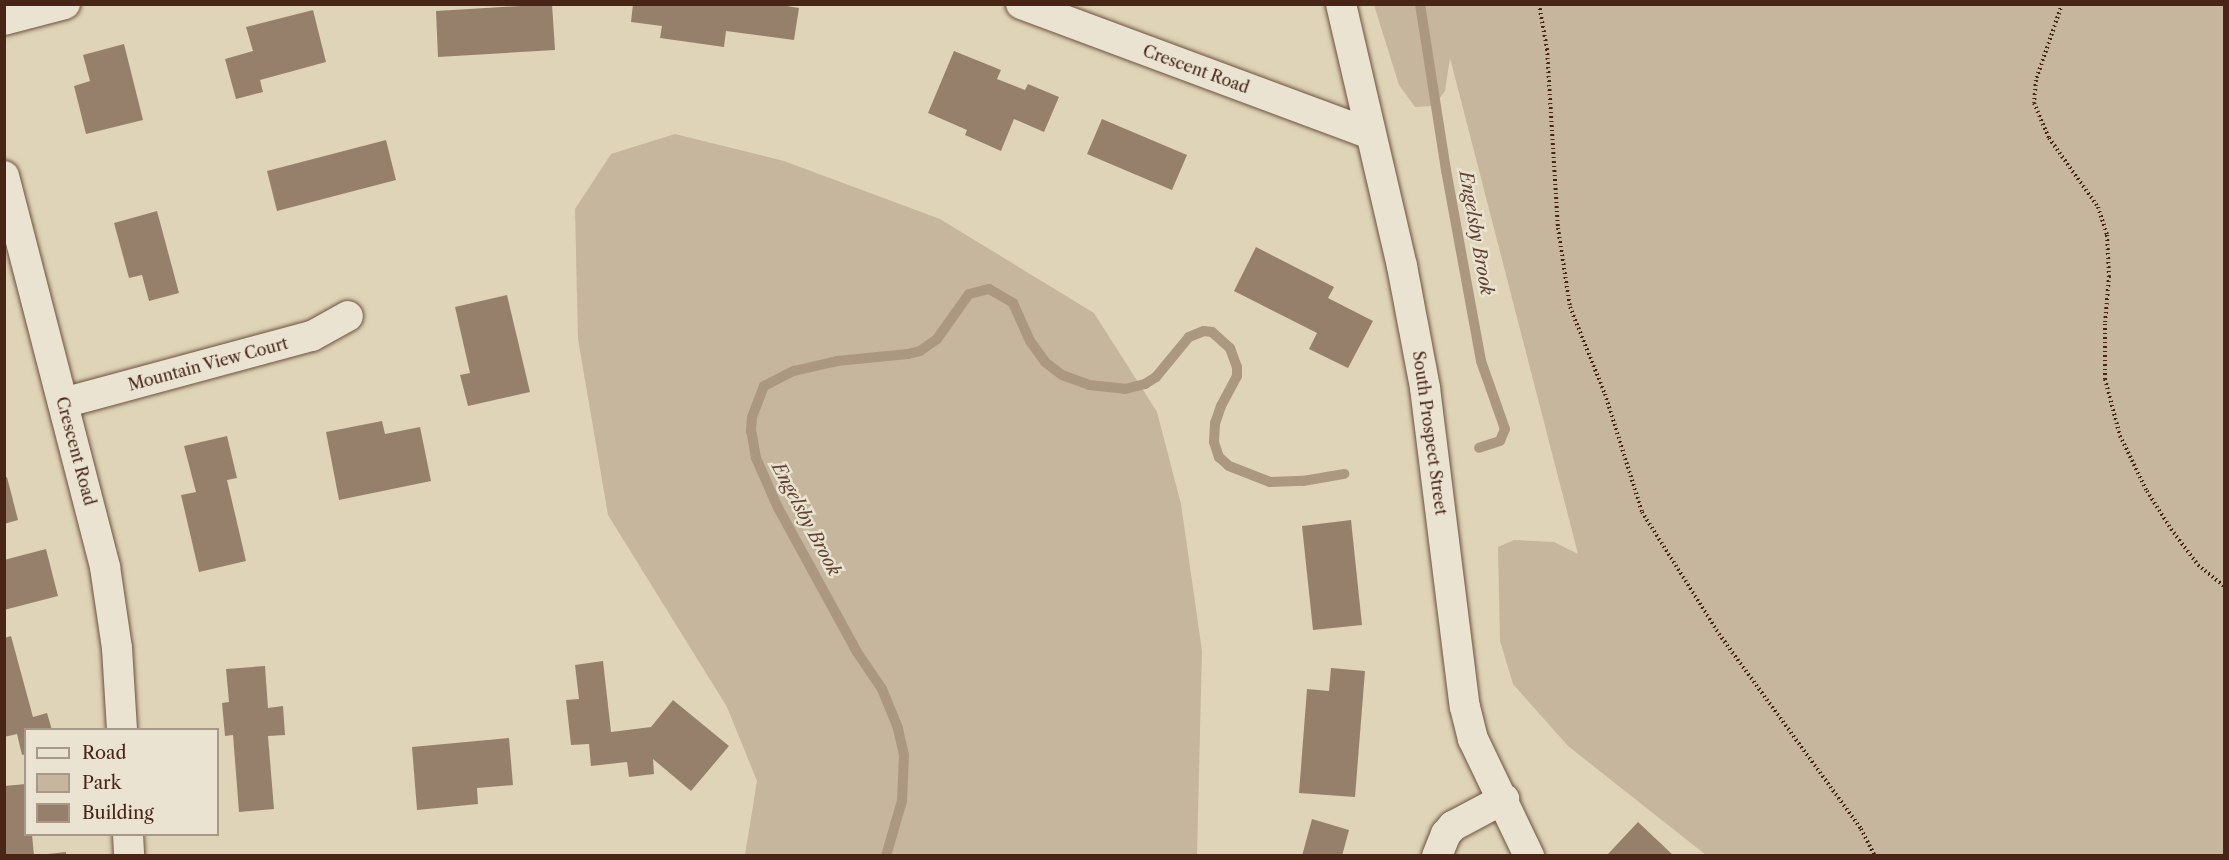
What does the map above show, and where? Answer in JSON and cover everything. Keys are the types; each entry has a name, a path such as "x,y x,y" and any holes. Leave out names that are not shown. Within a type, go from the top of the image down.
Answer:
{"street":[{"path":"4,20 65,4"},
{"name":"Crescent Road","path":"1021,4 1370,134"},
{"name":"South Prospect Street","path":"1341,4 1402,266 1425,388 1465,707 1473,739 1504,799 1529,855"},
{"name":"Crescent Road","path":"4,176 96,528 113,611 122,728"},
{"name":"Mountain View Court","path":"63,403 312,336 348,316"},
{"path":"1437,855 1446,834 1453,826 1504,799"},
{"path":"128,836 129,855"}],"path":[{"path":"1539,4 1546,49 1558,228 1569,307 1605,394 1642,512 1719,634 1861,829 1875,855"},
{"path":"2062,4 2036,80 2034,103 2049,138 2098,207 2107,235 2109,276 2105,324 2105,379 2121,436 2147,491 2171,530 2198,565 2224,586"}],"green space":[{"path":"1374,5 2224,5 2224,855 1706,855 1568,746 1513,684 1500,641 1498,547 1514,540 1554,542 1578,554 1450,58 1445,91 1434,106 1415,107 1399,85"},
{"path":"675,134 784,161 940,219 1094,313 1157,412 1181,504 1202,651 1197,855 745,855 757,781 727,707 608,515 578,339 575,209 611,154"}],"building":[{"path":"552,4 555,50 438,57 436,11"},
{"path":"633,4 774,4 799,8 794,40 726,31 724,47 660,38 662,26 631,22"},
{"path":"313,10 326,62 260,80 263,92 236,99 225,59 253,51 246,27"},
{"path":"124,44 143,120 86,134 74,86 90,81 83,55"},
{"path":"954,51 1001,70 997,79 1025,90 1028,84 1059,97 1044,132 1014,119 1001,151 965,135 967,130 928,113"},
{"path":"1102,119 1187,155 1172,190 1087,154"},
{"path":"386,140 396,180 277,211 267,171"},
{"path":"157,211 179,293 149,301 142,275 129,278 114,223"},
{"path":"1256,247 1334,287 1328,298 1373,321 1348,368 1309,349 1317,333 1234,291"},
{"path":"507,295 530,392 468,406 460,375 470,373 455,307"},
{"path":"382,421 385,434 420,427 431,481 339,500 326,432"},
{"path":"227,436 237,478 227,480 246,561 199,572 181,495 196,492 184,446"},
{"path":"7,477 18,520 4,524 4,478"},
{"path":"1351,520 1362,625 1313,630 1302,526"},
{"path":"46,549 58,596 4,610 4,560"},
{"path":"11,636 33,717 47,713 51,728 24,728 24,754 22,755 17,734 4,737 4,638"},
{"path":"603,661 611,732 651,727 673,700 729,746 691,791 653,759 654,774 629,777 627,762 591,766 589,744 571,745 566,700 579,699 575,665"},
{"path":"265,666 268,708 283,706 285,735 268,736 274,809 239,812 233,735 225,736 222,703 229,702 226,669"},
{"path":"1331,668 1365,671 1355,797 1299,793 1307,689 1329,691"},
{"path":"509,738 513,785 477,788 478,804 417,810 412,747"},
{"path":"24,784 24,836 32,836 34,856 4,856 4,786"},
{"path":"1312,819 1349,830 1342,856 1302,856"},
{"path":"1638,822 1674,856 1610,856 1608,854"},
{"path":"66,852 66,856 48,856 48,854"}],"waterway":[{"name":"Engelsby Brook","path":"1420,4 1446,170 1481,361 1505,429 1500,441 1479,448"},
{"name":"Engelsby Brook","path":"886,856 902,801 904,755 898,728 882,689 857,652 778,508 756,458 751,431 752,417 764,386 794,371 837,361 920,351 937,339 969,294 989,289 1013,303 1030,341 1045,362 1062,375 1089,385 1125,389 1145,384 1156,377 1189,337 1204,331 1212,332 1230,348 1237,367 1237,376 1215,423 1214,442 1219,457 1229,466 1270,482 1303,481 1344,474"}]}
